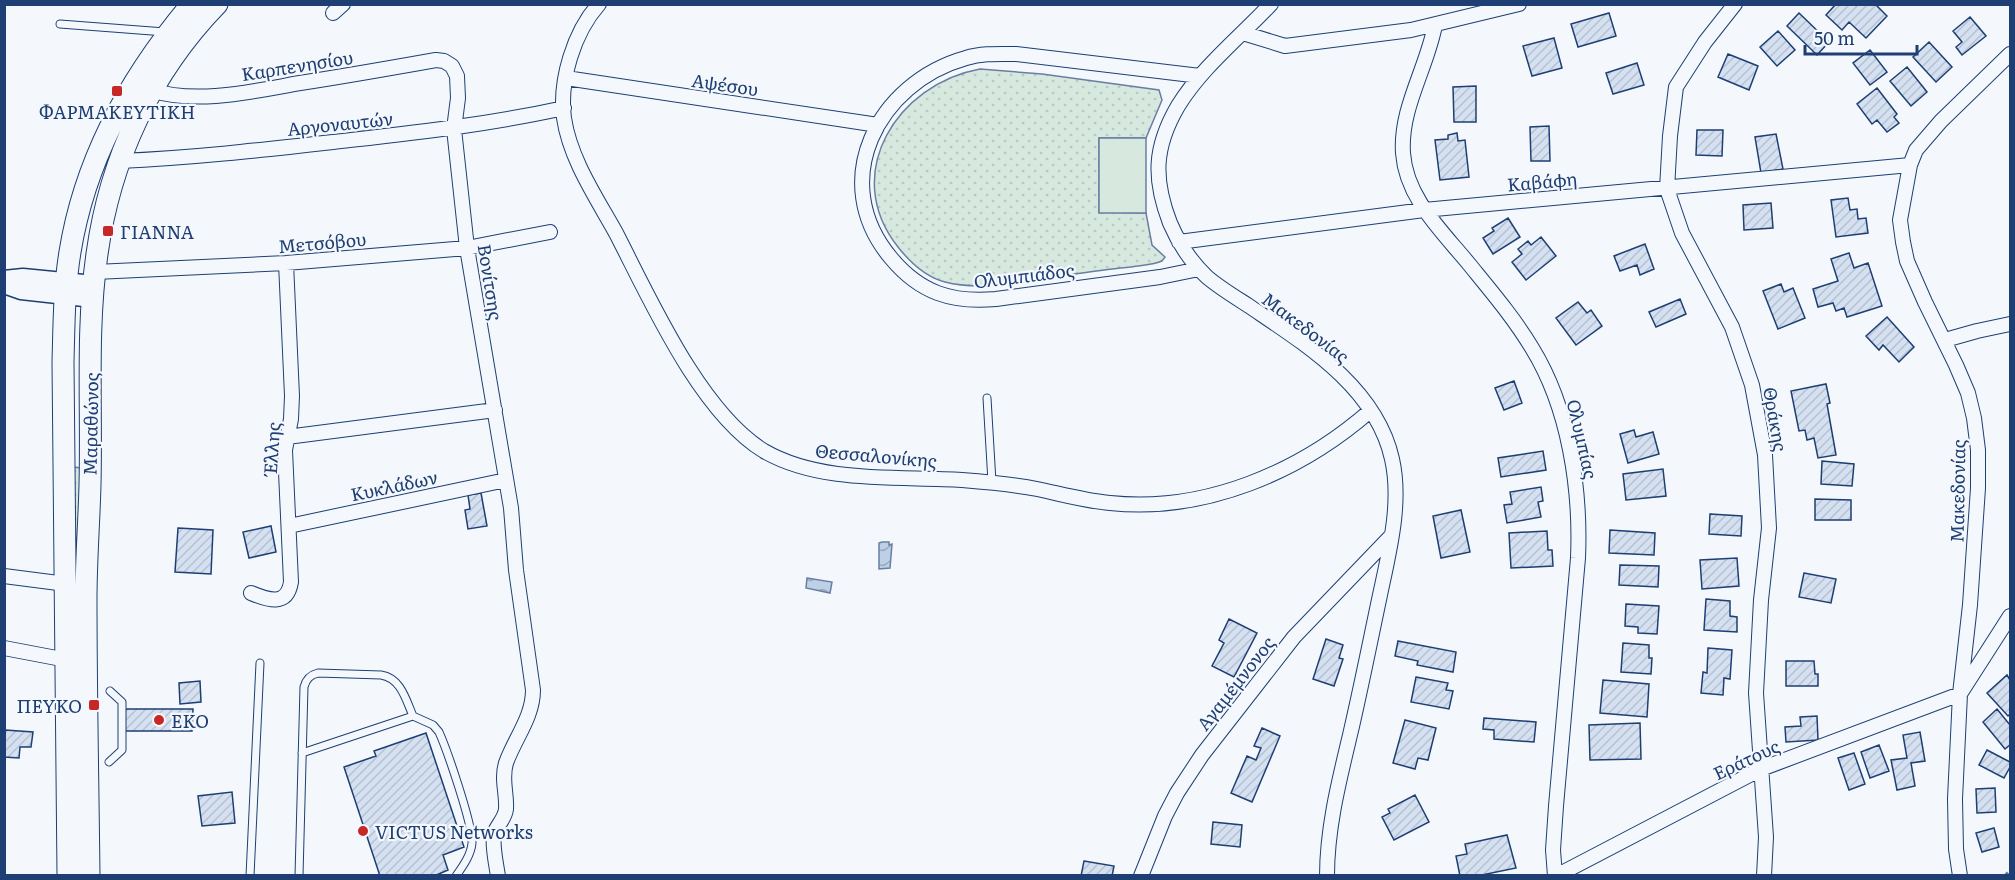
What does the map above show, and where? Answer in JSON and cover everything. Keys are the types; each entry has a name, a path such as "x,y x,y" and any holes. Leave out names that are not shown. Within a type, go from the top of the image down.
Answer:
{"main road":[{"name":"Μαραθώνος","path":"68,876 63,362 70,252 76,220 98,154 117,112 168,32 192,4"},
{"name":"Μαραθώνος","path":"89,876 86,598 94,285 102,222 119,161 133,125 152,90 180,49 217,4"}],"street":[{"name":"Θεσσαλονίκης","path":"599,4 581,31 566,78 564,108 570,139 584,173 660,319 699,382 724,416 743,436 782,460 814,469 892,478 992,483 1034,488 1096,502 1150,504 1203,497 1245,486 1280,471 1341,435 1370,411"},
{"name":"Μακεδονίας","path":"1271,4 1200,76 1172,117 1164,136 1158,168 1161,195 1179,242 1199,269 1229,293 1323,358 1370,411 1384,433 1392,459 1396,494 1391,536 1332,820 1327,876"},
{"path":"1243,33 1286,46 1401,32 1519,4"},
{"name":"Θράκης","path":"1735,4 1705,42 1676,87 1667,189 1682,233 1732,327 1752,385 1765,455 1769,528 1761,600 1756,693 1766,837 1764,876"},
{"name":"Ολυμπίας","path":"1435,25 1411,101 1403,139 1406,170 1424,210 1502,305 1533,349 1562,417 1569,448 1579,522 1553,850 1556,876"},
{"name":"Ολυμπιάδος","path":"1199,269 1160,277 984,300 961,300 936,293 914,280 896,264 878,240 867,216 862,193 866,152 878,125 899,98 925,76 953,63 975,56 1016,54 1200,76"},
{"name":"Μακεδονίας","path":"1960,876 1954,826 1960,694 1970,605 1978,488 1978,450 1968,393 1916,281 1902,242 1901,211 1910,165 1916,150 1927,135 2010,54"},
{"name":"Καρπενησίου","path":"152,90 175,96 200,97 436,60 448,62"},
{"name":"Βονίτσης","path":"448,62 455,70 458,86 454,129 467,248 511,508 516,570 529,653 533,702 504,771 505,812 495,831 494,839 498,876"},
{"name":"Αψέσου","path":"566,78 878,125"},
{"name":"Αργοναυτών","path":"119,161 180,158 454,129 564,108"},
{"name":"Καβάφη","path":"1179,242 1424,210 1910,165"},
{"name":"Μετσόβου","path":"94,285 286,263 467,248 550,232"},
{"name":"Έλλης","path":"251,593 276,600 286,596 289,593 292,570 285,459 292,396 286,263"},
{"path":"4,279 23,277 66,289"},
{"path":"4,285 21,291 94,285"},
{"path":"1945,340 2010,324"},
{"path":"287,437 495,410"},
{"name":"Κυκλάδων","path":"289,526 506,480"},
{"name":"Αγαμέμνονος","path":"1141,876 1165,816 1202,755 1294,637 1391,536"},
{"path":"4,576 66,584"},
{"path":"1960,694 2010,616"},
{"path":"4,648 67,660"},
{"name":"Εράτους","path":"1556,876 1761,769 1960,694"}],"lane":[{"path":"60,24 168,32"},
{"path":"987,398 992,483"},
{"path":"250,876 260,663"},
{"path":"299,876 304,687 313,674 390,677 399,686 413,716 433,725 439,732 470,825 472,843 470,853 456,876"},
{"path":"109,762 122,750 122,702 110,692"},
{"path":"303,753 413,716"}],"path":[{"path":"2005,876 2010,870"}],"shaded area":[{"path":"980,69 1042,74 1159,90 1162,100 1146,138 1099,138 1099,212 1146,213 1152,245 1165,257 1162,261 1006,284 975,286 938,280 907,258 881,219 875,190 877,163 886,136 902,113 924,93 950,78"},
{"path":"1099,138 1146,138 1146,213 1099,213"},
{"path":"72,467 82,468 81,541 73,541"}],"water":[{"path":"879,543 892,544 890,568 879,569"},
{"path":"807,578 832,582 830,593 806,588"}],"building":[{"path":"1836,4 1875,4 1887,16 1866,38 1849,22 1842,30 1826,15"},
{"path":"1609,13 1616,36 1578,47 1571,24"},
{"path":"1799,13 1829,42 1817,55 1787,26"},
{"path":"1970,17 1986,36 1962,55 1956,47 1962,42 1953,31"},
{"path":"1778,31 1795,50 1777,66 1760,47"},
{"path":"1554,38 1562,68 1532,76 1523,46"},
{"path":"1929,42 1952,67 1936,82 1913,57"},
{"path":"1870,50 1887,72 1870,85 1853,63"},
{"path":"1728,54 1758,66 1749,90 1718,77"},
{"path":"1637,63 1644,85 1613,94 1606,73"},
{"path":"1907,67 1927,92 1911,106 1890,81"},
{"path":"1476,86 1476,122 1454,122 1453,87"},
{"path":"1877,88 1897,114 1894,117 1899,123 1887,132 1877,120 1872,124 1857,104"},
{"path":"1549,126 1550,161 1531,161 1530,127"},
{"path":"1697,130 1723,130 1722,156 1696,155"},
{"path":"1457,133 1458,141 1465,140 1469,177 1440,180 1435,140 1448,139 1448,135"},
{"path":"1776,134 1783,169 1761,173 1755,137"},
{"path":"1848,198 1850,210 1857,209 1858,219 1866,218 1868,233 1836,237 1831,200"},
{"path":"1771,203 1773,228 1744,230 1743,205"},
{"path":"1508,218 1520,237 1493,254 1483,238 1494,231 1492,228"},
{"path":"1541,237 1556,256 1526,280 1512,262 1522,254 1518,249 1528,241 1531,245"},
{"path":"1645,244 1654,269 1640,275 1637,265 1620,271 1614,256"},
{"path":"1849,253 1854,268 1868,263 1882,306 1847,317 1844,308 1836,311 1833,303 1818,307 1813,289 1838,281 1831,259"},
{"path":"1781,284 1784,292 1793,288 1805,318 1778,329 1763,291"},
{"path":"1680,299 1686,314 1656,327 1649,312"},
{"path":"1578,302 1587,313 1591,310 1602,326 1576,345 1556,318"},
{"path":"1887,317 1914,347 1899,362 1883,345 1879,350 1866,336"},
{"path":"1514,381 1522,403 1504,410 1495,388"},
{"path":"1826,384 1836,455 1818,458 1814,438 1807,440 1805,430 1799,431 1791,391"},
{"path":"1634,430 1636,437 1653,432 1659,454 1628,463 1620,434"},
{"path":"1543,451 1546,470 1501,477 1498,458"},
{"path":"1822,461 1854,464 1852,486 1821,484"},
{"path":"1663,469 1666,496 1626,500 1623,474"},
{"path":"1541,487 1543,501 1538,502 1541,517 1507,523 1504,505 1512,504 1510,492"},
{"path":"481,493 487,526 468,529 465,510 470,509 468,495"},
{"path":"1815,499 1851,500 1851,520 1815,520"},
{"path":"1461,510 1470,552 1441,558 1433,516"},
{"path":"1710,514 1742,516 1741,536 1709,534"},
{"path":"271,526 276,552 249,558 243,532"},
{"path":"178,528 213,530 211,574 175,572"},
{"path":"1610,530 1655,533 1654,555 1609,553"},
{"path":"1547,531 1548,550 1552,550 1553,566 1511,568 1509,533"},
{"path":"1737,558 1739,586 1702,589 1700,560"},
{"path":"1620,565 1659,566 1658,587 1619,585"},
{"path":"1804,573 1836,579 1831,603 1799,597"},
{"path":"1706,599 1730,601 1730,616 1737,617 1737,632 1704,630"},
{"path":"1626,604 1659,606 1657,634 1638,633 1638,627 1625,626"},
{"path":"1229,619 1257,633 1234,677 1212,666 1224,643 1219,640"},
{"path":"1326,639 1343,645 1339,658 1343,659 1334,686 1313,679"},
{"path":"1398,641 1456,652 1453,672 1417,665 1418,661 1395,656"},
{"path":"1623,643 1649,645 1649,658 1652,658 1651,674 1621,672"},
{"path":"1708,648 1732,650 1730,679 1724,678 1723,695 1701,693 1703,672 1707,673"},
{"path":"1786,661 1814,661 1815,674 1818,674 1818,686 1786,686"},
{"path":"2007,675 2010,680 2010,714 2008,716 1987,693"},
{"path":"1416,677 1448,683 1446,690 1453,691 1449,709 1411,702"},
{"path":"1603,680 1649,684 1647,717 1600,713"},
{"path":"200,681 201,702 180,704 179,683"},
{"name":"EKO","path":"125,709 193,709 192,731 125,731"},
{"path":"1997,709 2010,725 2010,745 2005,749 1983,722"},
{"path":"1817,716 1818,740 1786,742 1785,727 1801,726 1800,717"},
{"path":"1484,718 1536,722 1534,742 1494,739 1494,730 1483,729"},
{"path":"1405,720 1436,728 1428,760 1418,758 1415,769 1393,763"},
{"path":"1640,723 1641,759 1590,760 1589,725"},
{"path":"1262,728 1280,736 1252,802 1231,793 1247,756 1256,760 1261,748 1254,746"},
{"path":"5,730 33,732 31,747 20,747 19,758 4,757"},
{"path":"1920,732 1925,761 1911,763 1915,786 1897,790 1891,760 1907,758 1903,735"},
{"path":"426,733 464,847 443,855 448,870 434,876 380,876 344,767 376,756 374,751"},
{"path":"1879,745 1889,771 1870,778 1861,752"},
{"path":"1987,750 2010,762 2004,778 1979,765"},
{"path":"1854,753 1865,784 1849,790 1838,758"},
{"path":"1995,788 1996,812 1977,813 1976,789"},
{"path":"232,792 235,823 202,826 198,796"},
{"path":"1415,795 1429,822 1394,840 1382,817 1390,813 1388,809"},
{"path":"1213,822 1242,825 1240,847 1211,844"},
{"path":"1994,828 1999,847 1982,852 1976,833"},
{"path":"1507,835 1516,868 1477,876 1460,876 1456,856 1467,854 1465,844"},
{"path":"1084,861 1114,866 1112,876 1081,876"}],"place":[{"name":"ΦΑΡΜΑΚΕΥΤΙΚΗ","path":"117,91"},
{"name":"ΓΙΑΝΝΑ","path":"108,231"},
{"name":"ΠΕΥΚΟ","path":"94,705"},
{"name":"EKO","path":"159,720"},
{"name":"VICTUS Networks","path":"363,831"}]}
